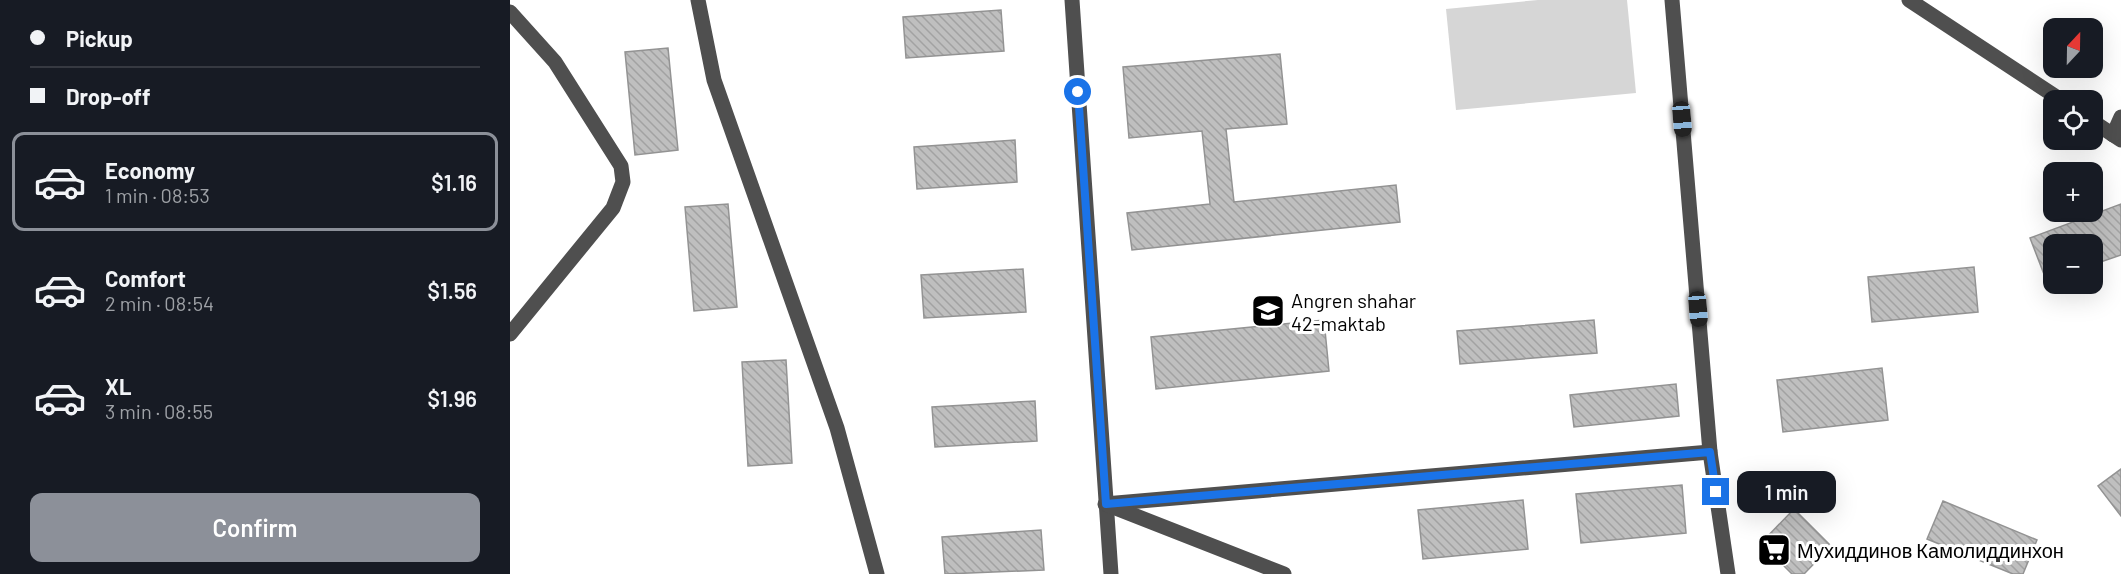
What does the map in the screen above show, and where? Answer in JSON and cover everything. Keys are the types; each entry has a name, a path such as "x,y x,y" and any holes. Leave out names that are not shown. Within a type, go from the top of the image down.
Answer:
{"street":[{"path":"698,0 714,80 837,428 877,574"},
{"path":"1072,0 1111,574"},
{"path":"1672,0 1710,452 1728,574"},
{"path":"1909,0 2046,90"},
{"path":"510,12 555,62 621,166 623,182 613,208 510,333"},
{"path":"2103,128 2117,137 2121,117"},
{"path":"1106,504 1710,452"},
{"path":"1106,504 1284,574"}],"shaded area":[{"path":"1538,0 1627,0 1636,93 1456,110 1446,9"}],"building":[{"path":"1001,10 1004,51 906,58 903,17"},
{"path":"668,48 678,150 635,155 625,52"},
{"path":"1280,54 1287,124 1226,129 1234,202 1396,185 1400,222 1132,250 1127,213 1210,204 1202,131 1129,138 1123,67"},
{"path":"1015,140 1017,182 917,189 914,147"},
{"path":"728,204 737,307 694,311 685,207"},
{"path":"2121,204 2121,255 2103,261 2103,234 2043,234 2043,272 2030,238 2073,222 2103,222 2103,211"},
{"path":"1974,267 1978,312 1872,322 1868,277"},
{"path":"1023,269 1026,312 924,318 921,275"},
{"path":"1324,320 1329,371 1156,389 1151,337"},
{"path":"1594,320 1597,353 1460,364 1457,331"},
{"path":"786,360 792,463 748,466 742,362"},
{"path":"1882,368 1888,420 1783,432 1777,380"},
{"path":"1676,384 1679,416 1574,427 1570,395"},
{"path":"1035,401 1037,441 935,447 932,407"},
{"path":"2121,469 2121,516 2098,486"},
{"path":"1682,485 1686,533 1581,543 1576,494"},
{"path":"1523,500 1528,549 1423,559 1418,510"},
{"path":"1943,501 2037,540 2023,574 2013,574 1927,539"},
{"path":"1794,509 1831,546 1804,574 1792,574 1761,543"},
{"path":"1041,530 1044,570 945,574 942,537"}],"place":[{"name":"Angren shahar 42-maktab","path":"1268,311"},
{"name":"Мухиддинов Камолиддинхон","path":"1774,550"}],"route":[{"path":"1078,92 1106,504 1710,452 1716,492"}]}
